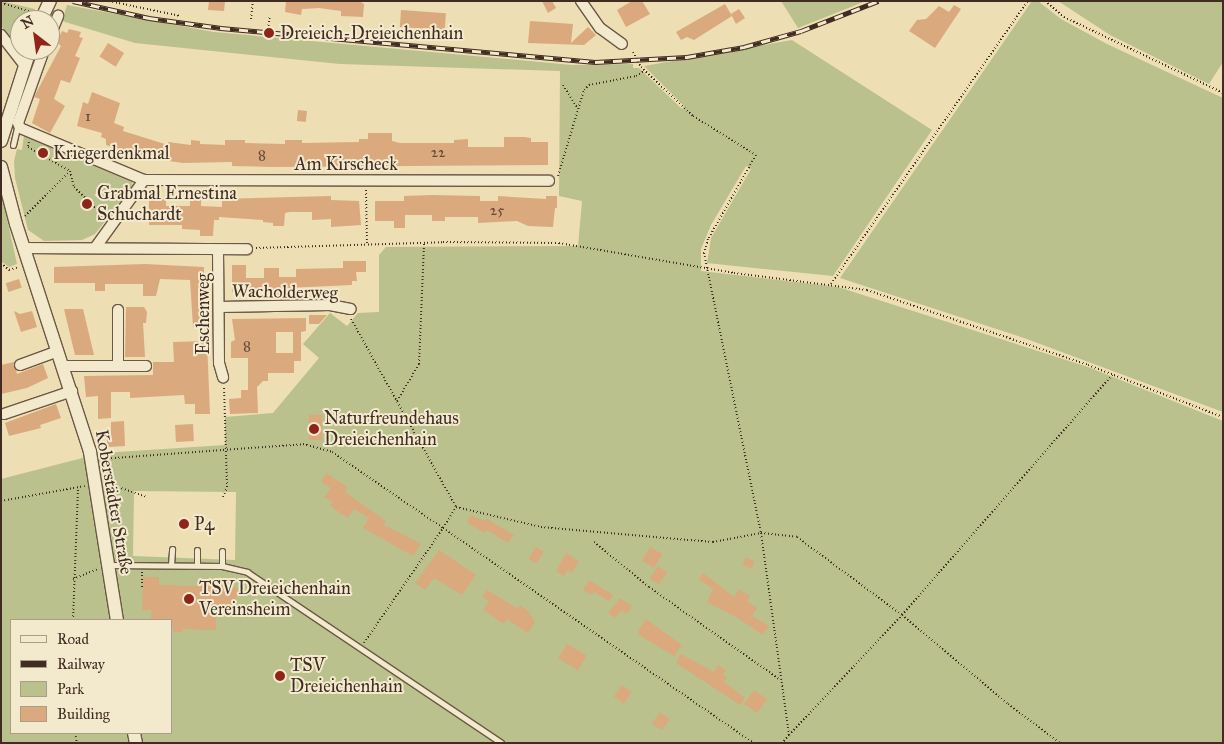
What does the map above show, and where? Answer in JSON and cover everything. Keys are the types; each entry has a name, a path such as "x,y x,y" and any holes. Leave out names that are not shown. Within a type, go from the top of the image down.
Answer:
{"street":[{"path":"581,1 600,28 622,44"},
{"path":"1,35 24,64"},
{"path":"4,138 26,60"},
{"path":"18,123 40,60"},
{"name":"Am Kirscheck","path":"18,123 20,128 144,180 549,181"},
{"name":"Koberstädter Straße","path":"1,167 3,189 72,391 97,486 118,619"},
{"path":"96,248 144,180"},
{"path":"24,248 247,249"},
{"name":"Eschenweg","path":"218,250 219,363 223,377"},
{"name":"Wacholderweg","path":"219,307 330,305 351,310"},
{"path":"118,310 118,366"},
{"path":"20,365 58,351"},
{"path":"64,366 146,366"},
{"path":"4,414 72,391"}],"lane":[{"path":"4,138 18,123"},
{"path":"171,565 172,549"},
{"path":"197,550 197,565"},
{"path":"222,551 222,566"},
{"path":"108,565 222,566 247,572 502,743"}],"path":[{"path":"108,1 180,16"},
{"path":"251,19 253,1"},
{"path":"831,284 1028,1"},
{"path":"1045,1 1064,17 1223,93"},
{"path":"1,3 22,10"},
{"path":"268,29 270,15"},
{"path":"633,52 644,70 693,116 756,155 708,239 704,253 705,268 762,532 780,679 789,735"},
{"path":"549,181 560,175 574,133 577,107 589,85 636,76 644,70"},
{"path":"563,85 577,107"},
{"path":"31,136 28,147 70,171 74,187 98,210 107,231"},
{"path":"16,224 70,171"},
{"path":"366,180 367,246"},
{"path":"396,402 419,364 424,243"},
{"path":"247,249 424,243 558,243 705,268 831,284 900,299 1113,374 1223,416"},
{"path":"1,263 9,270 29,264"},
{"path":"351,310 351,322 456,507 541,526 713,542 762,532 796,537 902,615 1008,704 1060,743"},
{"path":"782,743 902,615 1113,374"},
{"path":"223,377 227,487 223,497"},
{"path":"147,496 118,487 98,459 303,444 332,452 754,743"},
{"path":"1,501 78,487 73,579 73,619"},
{"path":"360,648 456,507"},
{"path":"594,542 649,588 780,679"},
{"path":"73,579 108,565"},
{"path":"142,565 142,587"}],"green space":[{"path":"1,1 35,9 10,10 10,37 1,26"},
{"path":"781,1 866,1 798,28"},
{"path":"1032,1 1038,1 1061,19 1107,44 1223,98 1223,412 1024,338 840,278"},
{"path":"1058,1 1223,1 1223,62 1209,84 1110,35"},
{"path":"67,5 214,32 572,65 633,64 633,68 639,68 682,109 684,106 644,66 792,40 932,130 833,276 707,263 711,238 751,169 746,166 711,225 701,249 701,271 838,287 1088,367 1223,421 1223,743 1,743 1,479 102,453 225,445 225,417 273,413 319,358 303,344 330,313 347,326 358,313 379,312 379,255 386,247 578,246 582,201 559,196 560,71 340,64 135,43 62,21","holes":["134,491 236,492 235,560 133,556"]},
{"path":"24,135 132,182 133,186 95,234 82,240 44,241 28,230 15,178 14,161 17,149 22,150"},
{"path":"2,196 17,264 9,267 1,261"}],"building":[{"path":"209,1 225,1 224,11 208,10"},
{"path":"286,1 359,1 364,4 363,17 341,16 341,11 319,8 302,9 301,15 285,12"},
{"path":"542,1 552,1 556,8 548,13"},
{"path":"632,1 642,1 650,14 626,27 617,10"},
{"path":"725,4 732,16 694,40 687,37 681,40 676,32"},
{"path":"954,5 961,9 935,48 909,31 917,20 926,19 939,6 949,12"},
{"path":"739,9 745,18 736,24 731,14"},
{"path":"401,10 446,13 445,30 400,27"},
{"path":"530,21 573,24 571,43 588,27 596,35 584,45 528,43"},
{"path":"69,29 81,32 79,37 83,38 75,56 80,58 70,83 61,80 54,99 65,106 50,133 32,123 40,99 34,97 54,60 60,60 60,35 62,31 67,33"},
{"path":"108,43 124,53 116,67 100,57"},
{"path":"92,92 120,103 114,123 124,127 123,131 168,145 168,142 191,145 191,140 200,141 200,144 225,145 225,140 245,140 245,143 285,144 285,140 302,140 302,143 359,142 359,139 368,139 368,133 392,133 392,141 400,143 454,143 454,140 468,139 468,147 504,147 504,137 524,137 531,138 531,142 548,142 548,165 272,167 232,166 232,162 183,163 154,159 106,145 106,139 101,137 102,133 77,126 83,102 88,104"},
{"path":"298,110 307,111 306,122 297,121"},
{"path":"190,193 201,193 201,206 222,207 222,199 331,196 331,200 359,201 361,225 331,227 331,219 312,220 312,212 290,212 285,213 284,226 273,226 273,223 263,222 263,220 219,217 219,220 214,220 213,236 200,236 200,230 182,229 182,225 149,225 149,199 166,199 166,206 190,206"},
{"path":"404,196 480,196 480,201 498,201 498,196 546,199 546,196 557,196 557,208 555,208 553,227 528,226 517,221 478,223 478,217 445,217 445,221 432,221 432,215 405,215 405,228 394,228 394,221 375,221 375,201 404,201"},
{"path":"343,261 366,261 366,272 356,272 357,281 352,281 352,285 286,288 283,295 269,295 269,289 232,292 232,265 246,265 246,278 264,278 264,268 279,268 279,277 296,277 296,269 343,268"},
{"path":"145,264 204,267 204,283 208,286 207,327 193,327 190,280 160,279 156,296 143,296 143,284 105,284 105,291 95,291 95,283 54,283 54,267"},
{"path":"19,279 22,288 8,292 6,283"},
{"path":"126,307 144,307 147,312 146,323 143,323 145,357 125,357"},
{"path":"64,309 83,309 94,355 75,355"},
{"path":"14,311 20,314 32,311 37,327 21,332"},
{"path":"309,315 327,315 319,324 309,324"},
{"path":"306,318 306,331 301,332 301,361 294,361 294,373 268,373 268,381 263,381 257,387 258,413 230,414 229,399 241,398 241,390 248,390 248,358 231,358 231,342 235,340 232,319","holes":["276,332 293,332 293,353 276,353"]},
{"path":"207,341 210,414 195,414 195,404 185,404 184,395 130,398 130,392 111,392 111,418 98,419 98,396 86,397 84,376 153,375 153,362 174,362 173,342"},
{"path":"14,362 17,374 43,364 48,378 27,388 1,394 1,365"},
{"path":"56,404 61,418 40,425 41,428 9,436 5,423"},
{"path":"309,415 322,415 322,440 309,440"},
{"path":"124,421 125,446 107,447 107,438 111,438 111,422"},
{"path":"193,424 194,441 176,442 175,425"},
{"path":"326,473 347,487 345,492 386,521 384,525 421,544 413,556 363,528 369,518 354,509 348,518 330,506 333,502 324,497 331,488 321,482"},
{"path":"470,515 485,521 487,519 514,535 508,543 487,530 485,533 467,523"},
{"path":"536,547 544,552 536,564 529,559"},
{"path":"650,547 662,554 654,568 642,561"},
{"path":"439,550 476,575 462,595 434,578 425,590 415,583"},
{"path":"566,553 579,561 572,573 567,570 564,576 556,571"},
{"path":"746,557 755,562 751,569 742,564"},
{"path":"658,566 667,572 659,585 650,578"},
{"path":"703,573 734,597 739,589 750,596 747,601 757,608 752,616 769,626 763,635 736,617 707,602 713,589 699,580"},
{"name":"TSV Dreieichenhain Vereinsheim","path":"143,577 159,577 159,585 237,587 236,611 216,610 216,630 183,629 183,632 174,632 172,619 151,619 151,610 142,610"},
{"path":"589,580 613,595 609,601 594,592 592,595 583,590"},
{"path":"487,590 518,609 520,605 528,611 535,622 528,633 507,619 504,624 483,610 489,601 482,597"},
{"path":"620,598 632,606 627,614 621,610 616,618 608,613"},
{"path":"646,619 682,645 674,656 639,635 638,631"},
{"path":"567,644 587,656 578,670 558,659"},
{"path":"681,654 714,672 718,665 726,670 723,674 727,677 724,682 745,698 740,705 676,663"},
{"path":"622,685 632,692 624,703 614,696"},
{"path":"754,690 767,699 757,713 744,704"},
{"path":"660,712 670,719 662,730 652,723"}],"railway":[{"path":"73,1 149,18 221,28 595,62 687,57 744,47 801,31 878,1"}],"place":[{"name":"Dreieich-Dreieichenhain","path":"269,33"},
{"name":"Kriegerdenkmal","path":"43,153"},
{"name":"Grabmal Ernestina Schuchardt","path":"87,204"},
{"name":"Naturfreundehaus Dreieichenhain","path":"314,429"},
{"name":"P4","path":"184,524"},
{"name":"TSV Dreieichenhain Vereinsheim","path":"189,599"},
{"name":"TSV Dreieichenhain","path":"280,676"}]}
